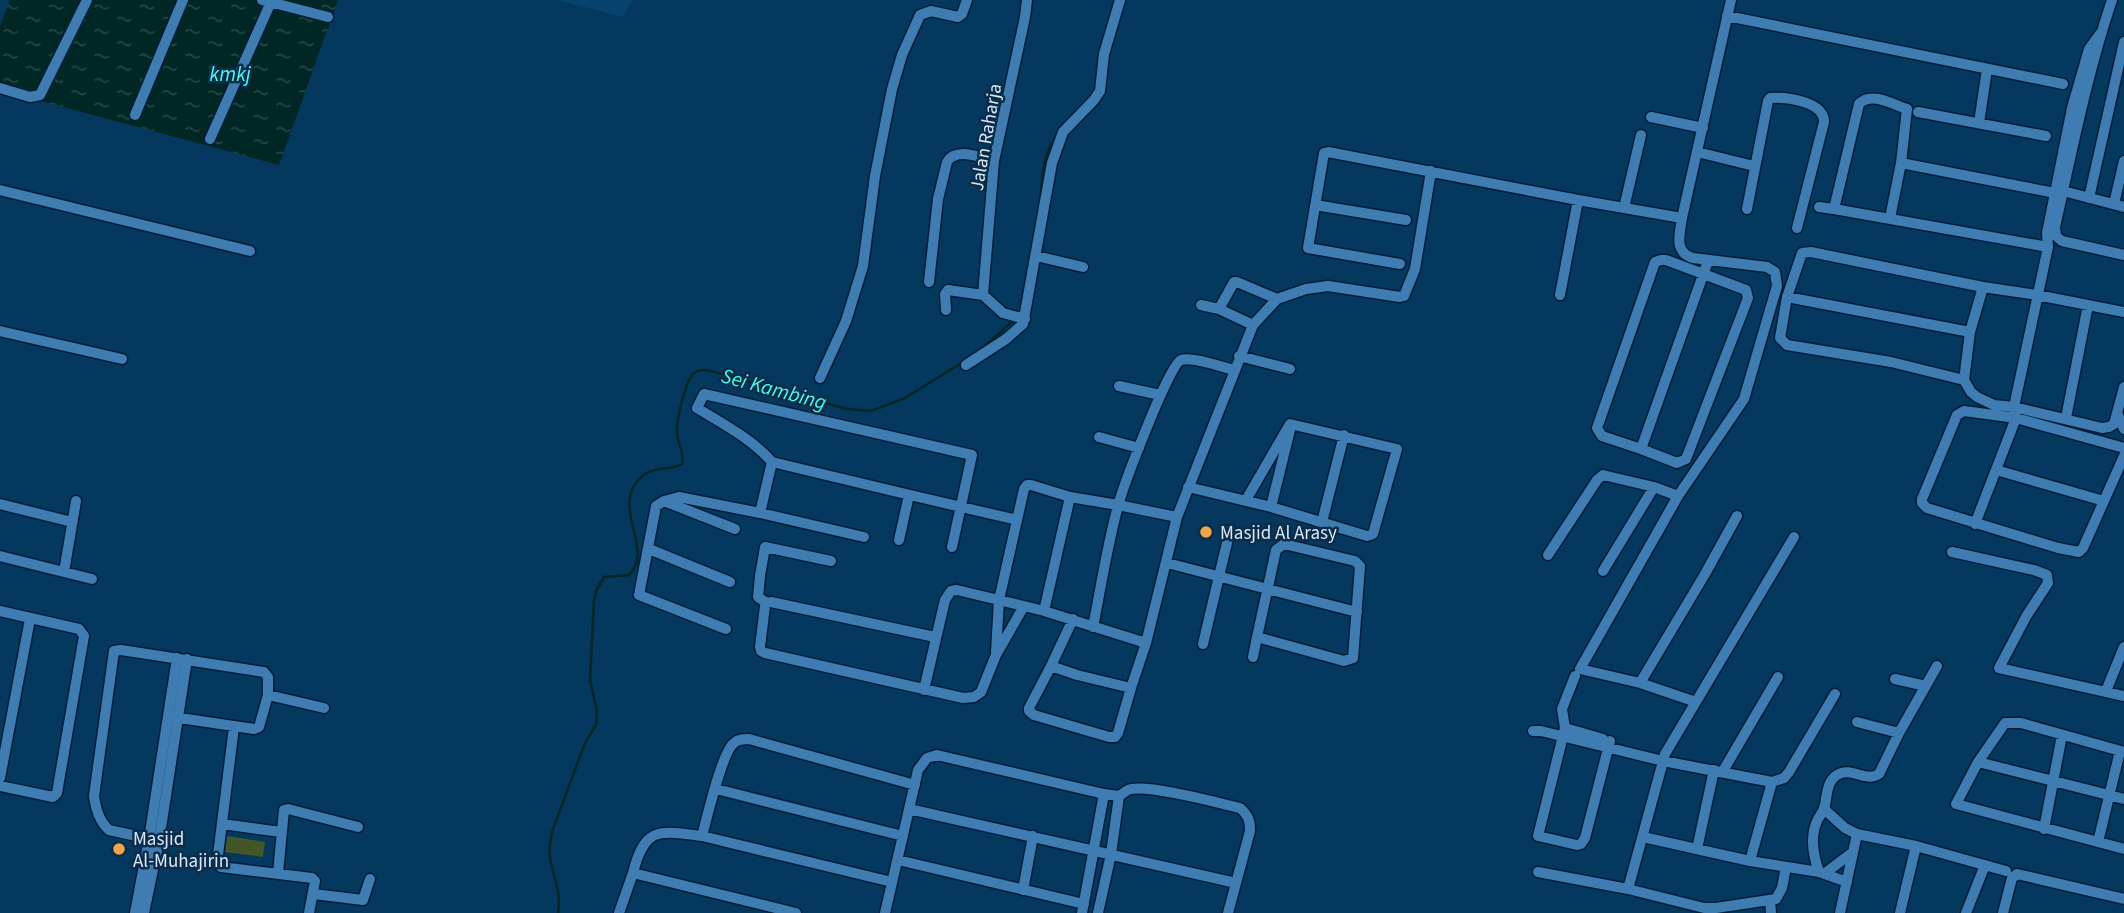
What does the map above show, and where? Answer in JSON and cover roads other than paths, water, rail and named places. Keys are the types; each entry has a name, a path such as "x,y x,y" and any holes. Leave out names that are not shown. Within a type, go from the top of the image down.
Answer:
{"street":[{"path":"0,88 30,97 40,96 87,0"},
{"path":"135,115 183,0"},
{"path":"820,378 846,321 863,266 882,135 902,55 920,15 931,10 960,16 967,0"},
{"name":"Jalan Raharja","path":"982,295 994,161 1027,0"},
{"path":"966,365 1022,326 1057,143 1063,132 1100,91 1104,54 1120,0"},
{"path":"1696,702 1640,683 1580,669 1678,496 1739,409 1777,286 1775,272 1767,267 1708,261 1687,256 1680,250 1682,218 1731,0"},
{"path":"1975,524 2016,418 2014,407 2048,247 2047,233 2059,192 2076,109 2112,0"},
{"path":"210,139 267,1 328,18"},
{"path":"1727,16 2063,84"},
{"path":"2089,198 2124,42"},
{"path":"1979,122 1987,69"},
{"path":"1834,209 1859,104 1863,99 1871,97 1907,109 1901,163 1890,218"},
{"path":"1747,209 1768,101 1770,98 1781,98 1803,103 1821,111 1824,122 1797,228"},
{"path":"1918,112 2046,136"},
{"path":"1651,117 1703,128"},
{"path":"1624,208 1641,135"},
{"path":"1400,264 1308,248 1323,155 1327,152 1682,218"},
{"path":"1697,152 1755,166"},
{"path":"929,282 938,199 947,162 956,154 994,161"},
{"path":"1901,163 2119,205 2124,161"},
{"path":"1073,620 1028,708 1029,711 1034,715 1115,737 1146,643 1177,517 1253,325 1278,299 1307,289 1328,286 1404,296 1415,269 1431,171"},
{"path":"0,190 250,251"},
{"path":"2059,192 2056,236 2062,241 2124,255"},
{"path":"1560,295 1578,200"},
{"path":"1315,205 1406,220"},
{"path":"1819,206 2048,247"},
{"path":"1964,380 1891,362 1787,345 1780,338 1787,297 1800,256 1805,252 2124,312"},
{"path":"1037,256 1083,267"},
{"path":"1666,260 1746,290 1748,298 1686,459 1677,463 1641,449 1602,436 1597,428 1655,262 1666,260"},
{"path":"1641,449 1708,261"},
{"path":"1219,309 1234,282 1278,299"},
{"path":"1983,287 1970,332 1964,380 1977,397 1994,405 2066,418 2102,428 2114,424 2124,387"},
{"path":"946,310 945,294 948,290 982,295 1003,313 1023,318"},
{"path":"1787,297 1970,332"},
{"path":"1200,305 1219,309 1253,325"},
{"path":"2066,418 2088,305"},
{"path":"0,331 122,359"},
{"path":"1239,356 1290,369"},
{"path":"1093,627 1118,505 1175,363 1190,359 1234,370"},
{"path":"1119,386 1160,395"},
{"path":"952,547 961,507 972,455 704,394 697,408 735,431 765,453 772,462 909,495 961,507 1017,520"},
{"path":"2124,448 2016,418 1967,411 1957,415 1922,503 1927,508 1975,524 2079,552 2124,456"},
{"path":"2118,415 2124,429"},
{"path":"1188,487 1246,500 1367,536 1373,534 1397,451 1395,447 1292,423 1288,425 1246,500"},
{"path":"1271,507 1292,423"},
{"path":"1322,522 1344,435"},
{"path":"1099,437 1139,448"},
{"path":"760,513 772,462"},
{"path":"1996,470 2104,501"},
{"path":"1548,555 1599,477 1603,475 1654,487 1678,496"},
{"path":"996,655 999,600 1027,485 1070,497 1177,517"},
{"path":"1603,571 1654,487"},
{"path":"900,540 909,495"},
{"path":"726,629 639,595 656,506 679,496 864,537"},
{"path":"1044,611 1070,497"},
{"path":"64,572 76,500"},
{"path":"664,501 735,529"},
{"path":"0,504 72,522"},
{"path":"1640,683 1737,516"},
{"path":"1203,644 1230,530"},
{"path":"1628,889 1664,757 1794,537"},
{"path":"1253,657 1257,637 1276,550 1284,544 1356,561 1360,570 1353,659 1345,661 1257,637"},
{"path":"831,561 765,547 758,597 767,603 777,602 935,638"},
{"path":"649,549 730,582"},
{"path":"1952,552 2047,575 2048,583 2027,615 1999,668 2124,696"},
{"path":"0,556 92,579"},
{"path":"1167,563 1357,612"},
{"path":"924,690 935,638 947,597 953,590 1044,611 1146,643"},
{"path":"767,603 760,644 763,652 962,698 974,697 981,692 996,655 1024,606"},
{"path":"0,611 79,629 83,633 57,793 53,797 0,786"},
{"path":"0,778 30,619"},
{"path":"2106,691 2124,648"},
{"path":"154,840 109,830 96,810 94,796 114,651 182,658 264,672 268,677 268,695 259,727 254,729 167,716"},
{"path":"145,913 167,716 182,658"},
{"path":"135,913 154,840 178,718 182,658"},
{"path":"1051,666 1131,688"},
{"path":"1822,873 1814,859 1812,846 1816,825 1833,778 1845,772 1877,776 1937,666"},
{"path":"1575,676 1562,709 1564,732 1539,837 1577,845 1586,838 1610,743"},
{"path":"1697,849 1719,770 1779,677"},
{"path":"1895,679 1926,686"},
{"path":"1534,732 1564,732 1772,782 1784,778 1789,772 1835,694"},
{"path":"268,695 324,708"},
{"path":"1857,722 1899,733"},
{"path":"2098,842 2122,751 2021,723 2005,723 1978,762 1956,804 2124,849"},
{"path":"234,727 217,860 219,866 314,878 314,894 309,913"},
{"path":"2044,829 2062,735"},
{"path":"702,836 722,763 734,742 749,739 915,785"},
{"path":"885,913 918,770 922,761 937,755 1104,794 1119,796 1127,790 1156,790 1240,808 1247,815 1250,831 1228,913"},
{"path":"1978,762 2124,799"},
{"path":"1750,860 1772,782"},
{"path":"716,789 903,836"},
{"path":"898,860 1023,890 1083,911 1104,794"},
{"path":"1098,913 1111,854 1119,796"},
{"path":"278,873 283,813 288,809 358,827"},
{"path":"909,809 1237,883"},
{"path":"1824,809 1845,828 1857,834 1916,846 2006,871"},
{"path":"222,824 281,832"},
{"path":"619,913 641,849 650,837 666,832 702,836 892,882"},
{"path":"1840,913 1857,834"},
{"path":"1023,890 1034,836"},
{"path":"1643,836 1822,873 1847,882"},
{"path":"1900,913 1916,846"},
{"path":"1822,873 1853,852"},
{"path":"1966,913 1985,865"},
{"path":"1538,872 1710,908 1776,899 1786,867"},
{"path":"633,873 796,913"},
{"path":"2003,913 2012,878 2020,874 2124,899"},
{"path":"314,894 363,900 370,878"},
{"path":"1770,900 1772,913"}],"water":[{"name":"kmkj","path":"10,0 338,0 279,165 0,90 0,26"}],"waterway":[{"name":"Sei Kambing","path":"1098,64 1104,36"},
{"name":"Sei Kambing","path":"1040,205 1046,158 1059,133"},
{"name":"Sei Kambing","path":"977,353 1014,320"},
{"name":"Sei Kambing","path":"558,913 558,892 549,854 553,829 585,743 596,725 597,711 590,680 594,600 604,577 629,575 636,564 638,552 630,512 634,486 649,472 682,464 677,427 682,401 691,377 698,371 711,371 847,409 871,411 905,398 963,362"}],"place":[{"name":"Masjid Al Arasy","path":"1206,532"},
{"name":"Masjid Al-Muhajirin","path":"119,849"}]}
